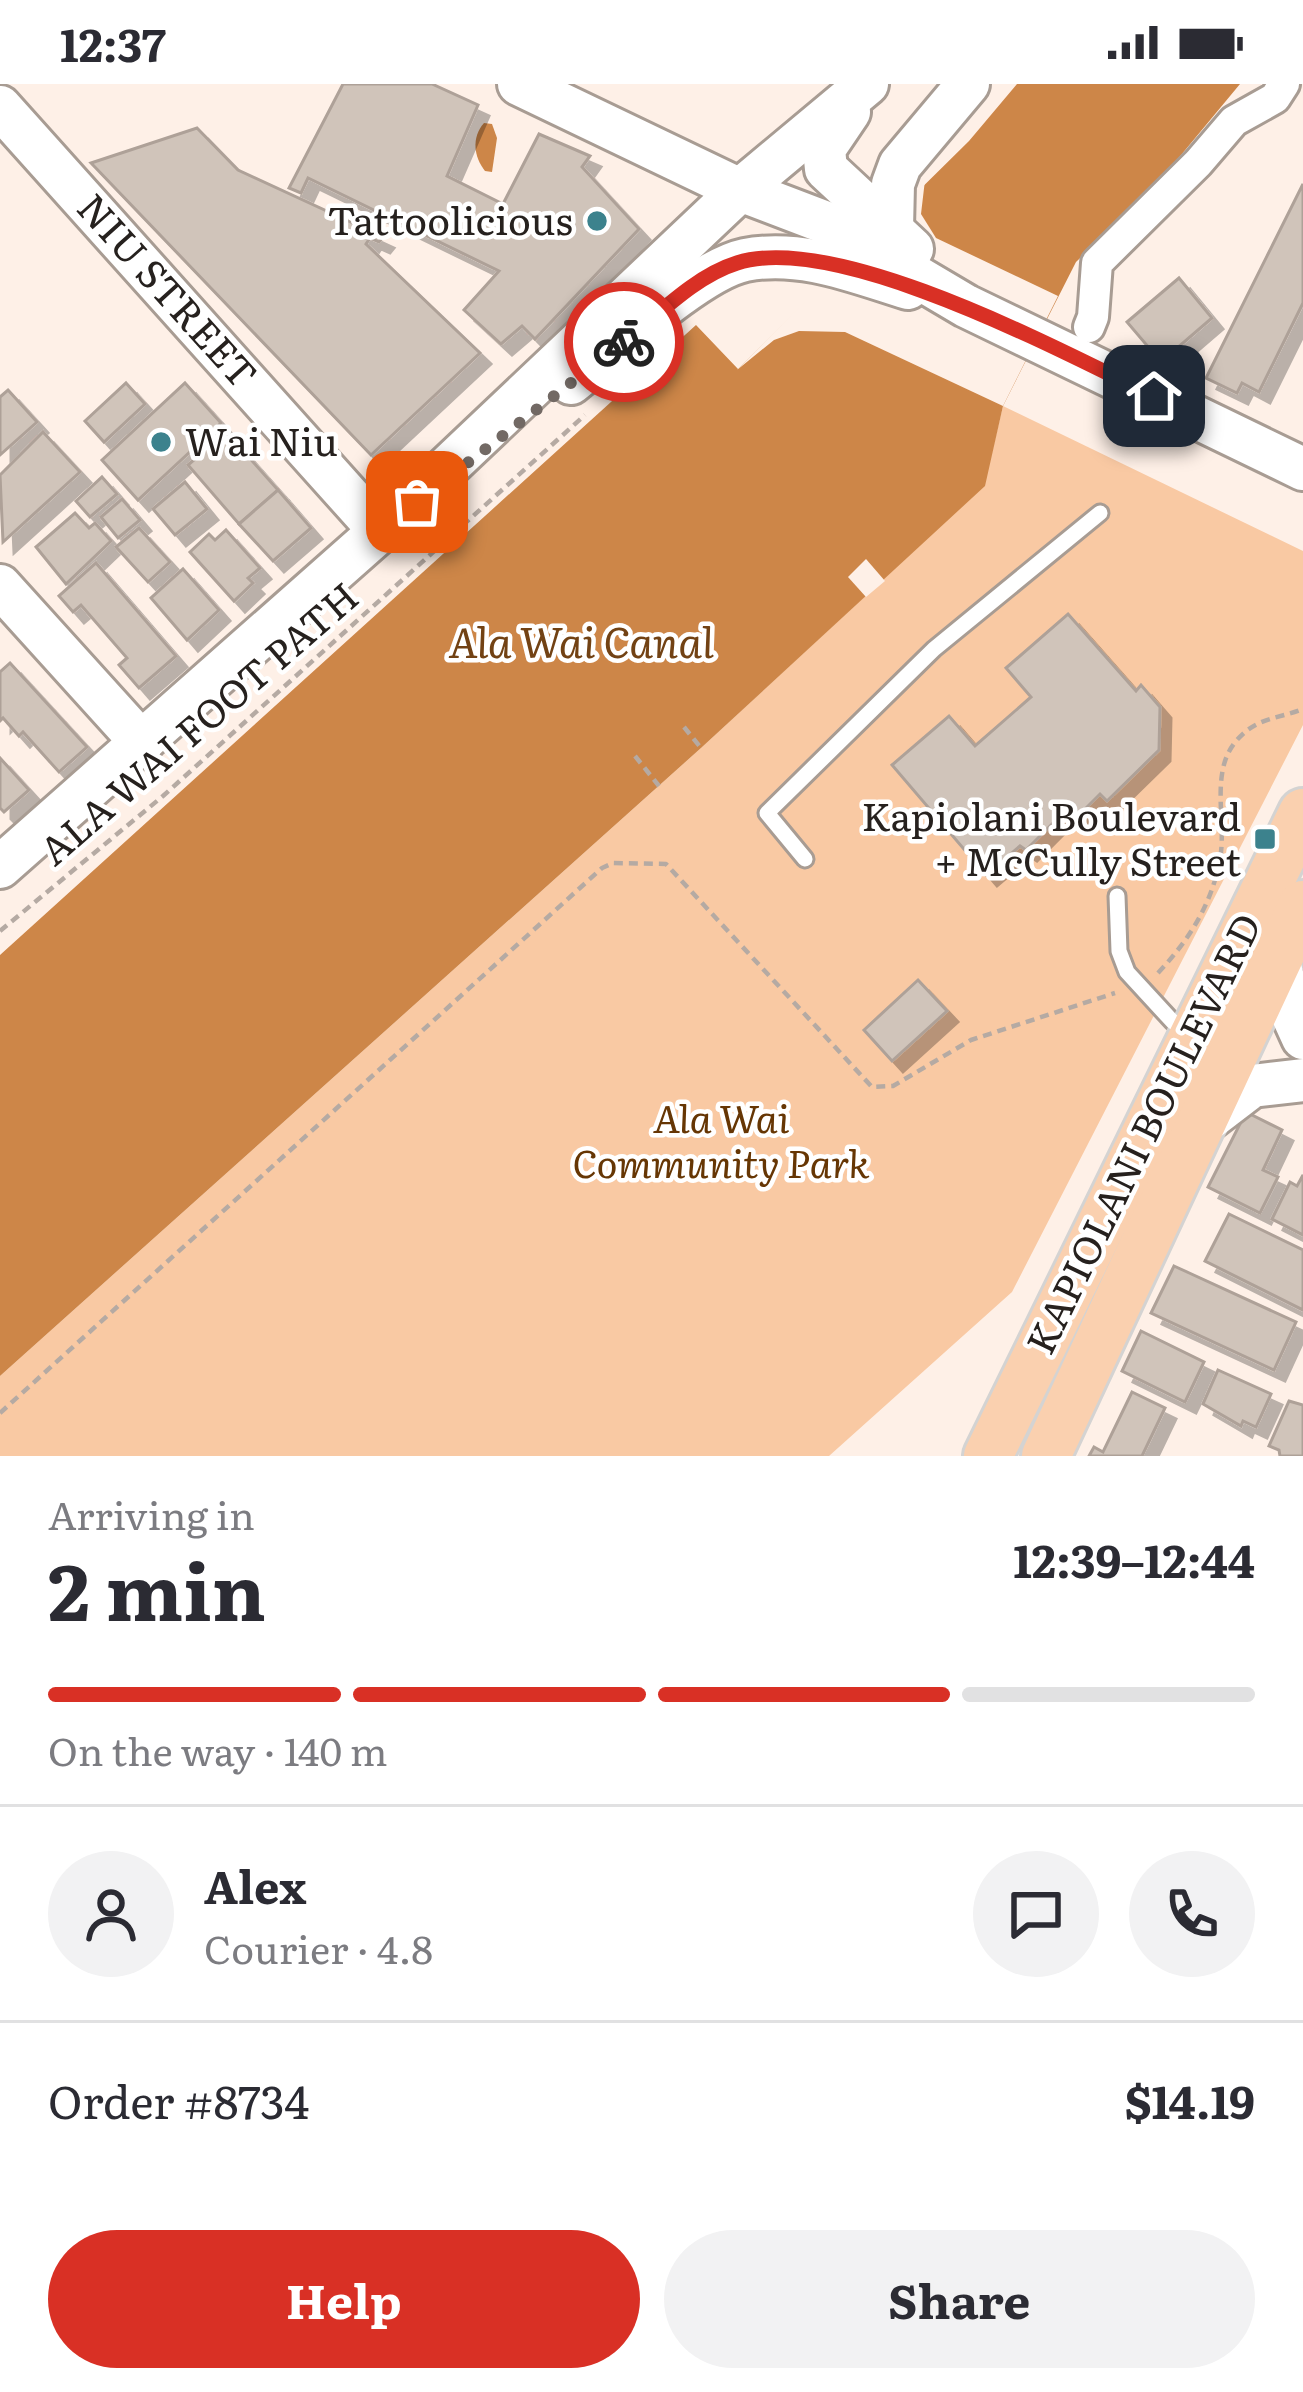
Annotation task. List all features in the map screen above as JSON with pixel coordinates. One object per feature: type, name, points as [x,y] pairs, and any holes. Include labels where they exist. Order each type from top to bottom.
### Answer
[{"type":"main road","points":[[519,84],[740,190],[824,222],[966,306]]},
{"type":"main road","points":[[0,867],[380,531],[740,190],[869,84]]},
{"type":"main road","points":[[869,84],[829,138],[823,160],[830,176],[885,213],[966,306]]},
{"type":"main road","points":[[885,213],[905,157],[968,84]]},
{"type":"main road","name":"NIU STREET","points":[[0,107],[380,531]]},
{"type":"main road","points":[[380,531],[701,283],[724,267],[759,258],[829,264],[1082,342],[1303,469]]},
{"type":"main road","points":[[0,586],[142,743]]},
{"type":"main road","name":"KAPIOLANI BOULEVARD","points":[[988,1456],[1303,813]]},
{"type":"main road","name":"KAPIOLANI BOULEVARD","points":[[1046,1456],[1303,905]]},
{"type":"main road","points":[[1279,959],[1303,1038]]},
{"type":"main road","points":[[1202,1125],[1252,1086],[1303,1080]]},
{"type":"street","points":[[1082,342],[1093,317],[1097,263],[1234,121],[1275,98],[1283,84]]},
{"type":"lane","points":[[805,859],[767,813],[934,650],[1100,513]]},
{"type":"lane","points":[[1117,896],[1119,951],[1127,972],[1173,1022],[1196,1028]]},
{"type":"path","name":"ALA WAI FOOT PATH","points":[[0,931],[163,796],[599,402]]},
{"type":"path","points":[[0,1414],[602,868],[613,863],[666,864],[872,1087],[892,1086],[971,1040],[1156,975],[1175,956],[1204,910],[1220,857],[1222,785],[1232,746],[1267,717],[1303,709]]},
{"type":"path","points":[[684,727],[701,748]]},
{"type":"path","points":[[635,756],[659,786]]},
{"type":"green space","name":"Ala Wai Community Park","points":[[1003,406],[1303,551],[1303,725],[1012,1292],[829,1456],[0,1456],[0,1376],[701,748],[984,486]]},
{"type":"water","name":"Ala Wai Canal","points":[[1017,84],[1240,84],[1157,184],[1076,262],[1003,406],[985,486],[701,748],[0,1376],[0,955],[696,325],[738,369],[969,141]]},
{"type":"water","points":[[484,123],[492,124],[497,138],[492,172],[485,171],[476,154],[477,135]]},
{"type":"pier","points":[[925,180],[921,214],[936,238],[1058,296],[1003,406],[845,332],[799,331],[774,340],[737,370]]},
{"type":"pier","points":[[866,559],[885,581],[866,597],[848,577]]},
{"type":"building","points":[[343,84],[432,84],[478,105],[447,176],[503,204],[539,134],[590,156],[582,167],[639,229],[535,339],[522,326],[501,344],[464,310],[499,271],[308,178],[301,193],[289,188]]},
{"type":"building","points":[[197,128],[238,170],[383,237],[379,242],[370,238],[366,244],[480,353],[371,455],[91,163]]},
{"type":"building","points":[[1303,184],[1303,303],[1259,392],[1242,383],[1237,393],[1206,378]]},
{"type":"building","points":[[1179,278],[1212,318],[1161,362],[1127,322]]},
{"type":"building","points":[[126,383],[145,404],[104,442],[85,421]]},
{"type":"building","name":"Wai Niu","points":[[185,383],[221,423],[138,500],[102,460]]},
{"type":"building","points":[[8,390],[37,422],[0,455],[0,397]]},
{"type":"building","points":[[222,427],[278,490],[239,524],[188,465],[202,453],[198,448]]},
{"type":"building","points":[[43,432],[80,472],[3,542],[0,475]]},
{"type":"building","points":[[102,477],[117,494],[90,517],[76,501]]},
{"type":"building","points":[[185,482],[207,509],[175,535],[153,509]]},
{"type":"building","points":[[278,490],[311,528],[273,561],[239,524]]},
{"type":"building","points":[[122,499],[140,520],[118,538],[101,517]]},
{"type":"building","points":[[75,513],[89,528],[95,523],[111,541],[66,584],[36,547]]},
{"type":"building","points":[[139,528],[170,562],[148,582],[116,547]]},
{"type":"building","points":[[226,530],[260,568],[248,578],[253,583],[234,601],[190,552],[209,534],[215,540]]},
{"type":"building","points":[[96,563],[176,656],[139,688],[119,665],[127,658],[81,605],[73,612],[59,596]]},
{"type":"building","points":[[183,569],[219,610],[187,640],[151,598]]},
{"type":"building","points":[[1068,614],[1136,691],[1141,685],[1160,707],[1159,750],[1107,801],[1100,794],[1073,821],[1064,812],[1026,850],[1020,846],[986,875],[892,765],[949,716],[975,746],[1031,697],[1006,668]]},
{"type":"building","points":[[10,663],[87,747],[59,772],[23,732],[19,736],[3,718],[0,721],[0,672]]},
{"type":"building","points":[[0,758],[29,790],[4,812],[0,808]]},
{"type":"building","points":[[918,980],[947,1011],[892,1061],[864,1030]]},
{"type":"building","points":[[1246,1112],[1282,1130],[1263,1170],[1278,1177],[1260,1213],[1208,1187]]},
{"type":"building","points":[[1303,1175],[1303,1235],[1272,1219],[1290,1182],[1297,1186]]},
{"type":"building","points":[[1229,1214],[1303,1250],[1303,1310],[1205,1261]]},
{"type":"building","points":[[1174,1266],[1296,1322],[1274,1370],[1151,1313]]},
{"type":"building","points":[[1141,1331],[1204,1362],[1185,1402],[1122,1371]]},
{"type":"building","points":[[1218,1370],[1271,1394],[1256,1427],[1243,1421],[1241,1426],[1203,1404]]},
{"type":"building","points":[[1132,1392],[1165,1408],[1142,1456],[1089,1456],[1094,1447],[1103,1452]]},
{"type":"building","points":[[1289,1401],[1303,1405],[1303,1456],[1280,1456],[1279,1450],[1269,1446]]},
{"type":"way so far","points":[[417,502],[624,342]]},
{"type":"place","name":"Tattoolicious","points":[[597,221]]},
{"type":"place","name":"Wai Niu","points":[[161,442]]},
{"type":"place","name":"Kapiolani Boulevard + McCully Street","points":[[1265,839]]},
{"type":"route","points":[[624,342],[724,267],[759,258],[794,258],[829,264],[966,306],[1154,396]]}]
